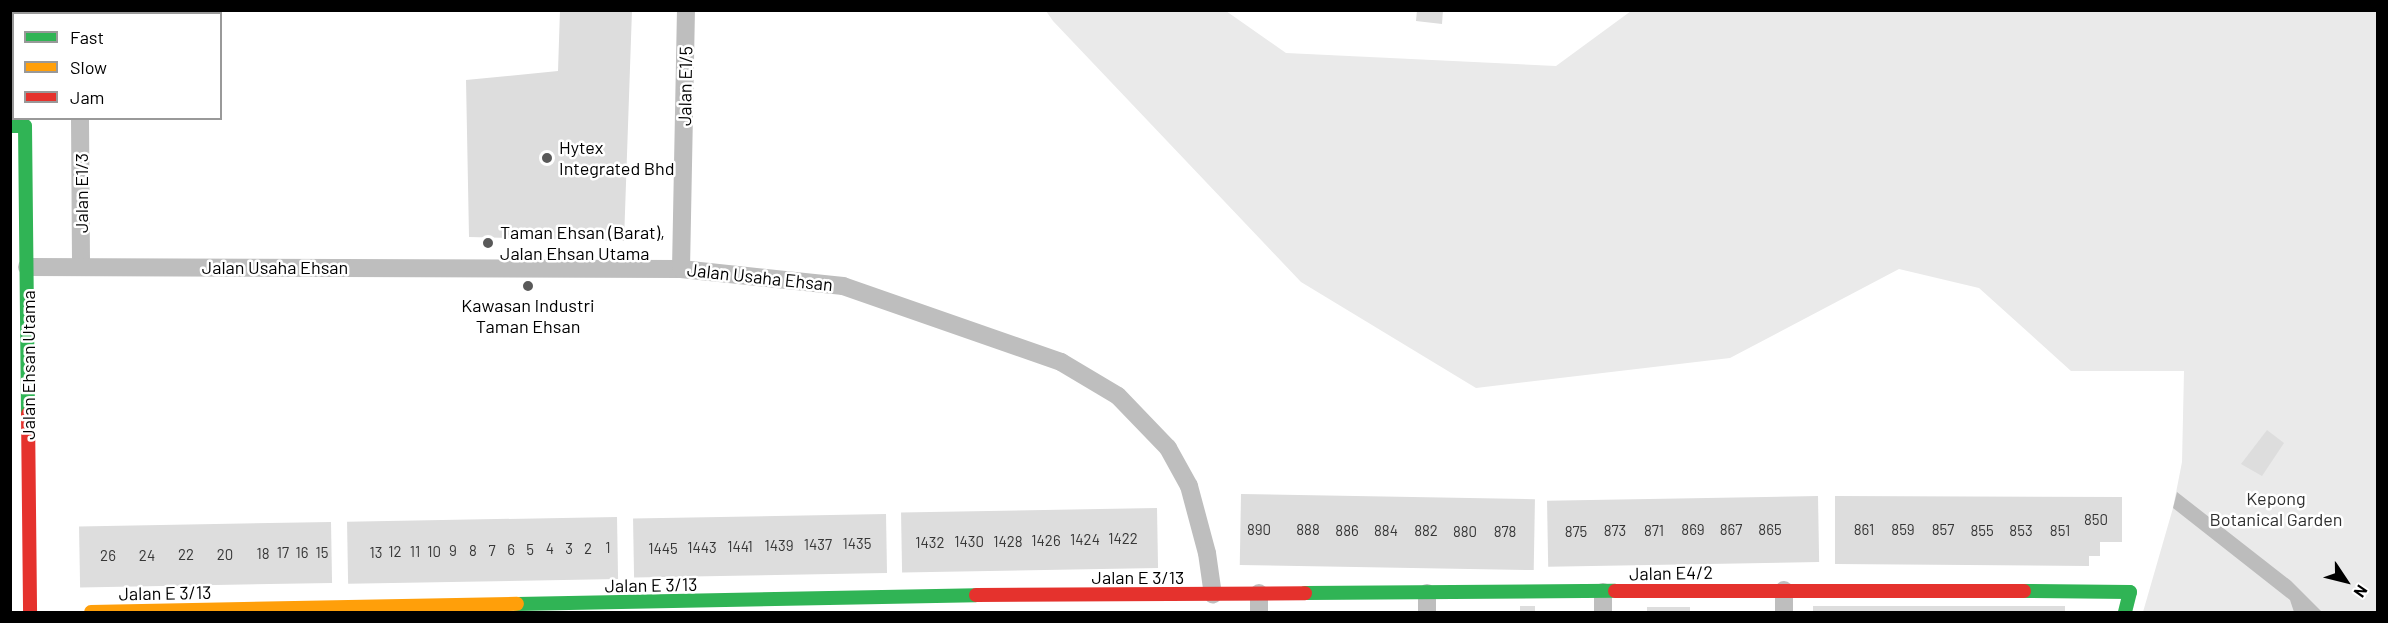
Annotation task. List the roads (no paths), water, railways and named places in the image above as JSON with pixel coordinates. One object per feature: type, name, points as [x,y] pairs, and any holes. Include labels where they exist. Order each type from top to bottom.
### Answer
[{"type":"street","name":"Jalan E1/5","points":[[681,269],[686,10]]},
{"type":"street","name":"Jalan E1/3","points":[[80,120],[81,267]]},
{"type":"street","name":"Jalan Ehsan Utama","points":[[20,123],[27,267],[30,612]]},
{"type":"street","name":"Jalan Usaha Ehsan","points":[[27,267],[681,269],[843,286],[1061,362],[1098,382],[1139,415],[1178,462],[1198,511],[1207,553],[1213,604]]},
{"type":"street","name":"Jalan E4/2","points":[[1213,604],[1259,593],[1784,590],[2130,592],[2125,612]]},
{"type":"street","points":[[1784,590],[1784,612]]},
{"type":"street","points":[[1603,592],[1603,612]]},
{"type":"street","points":[[1259,593],[1259,612]]},
{"type":"street","points":[[1427,593],[1427,612]]},
{"type":"street","name":"Jalan E 3/13","points":[[91,612],[810,605],[1213,604]]},
{"type":"place","name":"Hytex Integrated Bhd","points":[[547,158]]},
{"type":"place","name":"Taman Ehsan (Barat), Jalan Ehsan Utama","points":[[488,243]]},
{"type":"place","name":"Kawasan Industri Taman Ehsan","points":[[528,286]]},
{"type":"park label","name":"Kepong Botanical Garden","points":[[2276,509]]}]
